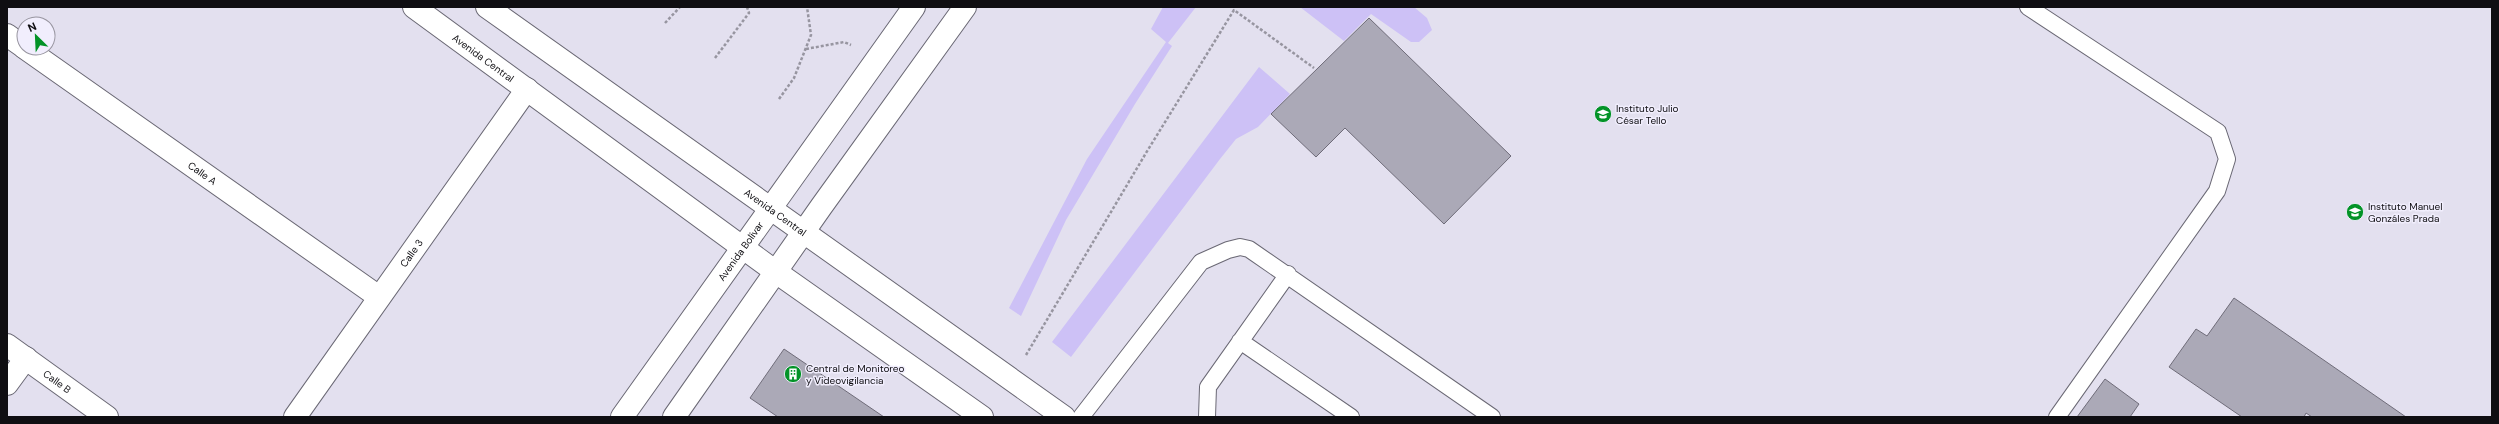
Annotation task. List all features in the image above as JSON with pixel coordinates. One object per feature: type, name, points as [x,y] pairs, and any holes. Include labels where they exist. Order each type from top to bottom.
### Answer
[{"type":"street","name":"Avenida Central","points":[[414,7],[776,272],[982,417]]},
{"type":"street","name":"Avenida Central","points":[[487,7],[1064,417]]},
{"type":"street","name":"Avenida Bolívar","points":[[622,417],[744,248],[770,208],[914,7]]},
{"type":"street","points":[[674,417],[804,231],[965,7]]},
{"type":"street","name":"Calle A","points":[[7,35],[16,42]]},
{"type":"street","name":"Calle A","points":[[36,56],[379,297]]},
{"type":"street","name":"Calle 3","points":[[295,417],[527,89]]},
{"type":"street","name":"Calle B","points":[[7,345],[107,417]]},
{"type":"street","points":[[7,384],[26,358]]},
{"type":"lane","points":[[2028,7],[2218,132],[2227,159],[2217,191],[2057,417]]},
{"type":"lane","points":[[1081,417],[1201,262],[1228,250],[1240,248],[1249,249],[1288,274],[1492,417]]},
{"type":"lane","points":[[1207,417],[1208,387],[1288,274]]},
{"type":"lane","points":[[1240,341],[1351,417]]},
{"type":"path","points":[[665,23],[680,7]]},
{"type":"path","points":[[715,58],[749,13],[747,7]]},
{"type":"path","points":[[779,99],[794,78],[811,35],[807,7]]},
{"type":"path","points":[[1011,379],[1038,338],[1146,153],[1234,10],[1314,68]]},
{"type":"path","points":[[805,49],[844,42]]},
{"type":"shaded area","points":[[1163,7],[1196,7],[1168,43],[1172,46],[1135,104],[1066,220],[1021,316],[1009,308],[1087,159],[1166,42],[1151,29]]},
{"type":"shaded area","points":[[1300,7],[1414,7],[1427,18],[1432,30],[1419,42],[1411,42],[1371,14],[1344,41]]},
{"type":"shaded area","points":[[1259,67],[1290,94],[1258,127],[1236,139],[1071,357],[1052,342]]},
{"type":"building","points":[[1369,18],[1511,156],[1444,224],[1345,128],[1316,157],[1271,114]]},
{"type":"building","points":[[2234,298],[2406,417],[2312,417],[2306,413],[2304,417],[2242,417],[2169,367],[2196,329],[2207,336]]},
{"type":"building","name":"Central de Monitoreo y Videovigilancia","points":[[784,349],[884,417],[778,417],[750,398]]},
{"type":"building","points":[[2105,379],[2139,404],[2130,417],[2077,417]]},
{"type":"place","name":"Instituto Julio César Tello","points":[[1603,114]]},
{"type":"place","name":"Instituto Manuel Gonzáles Prada","points":[[2355,212]]},
{"type":"place","name":"Central de Monitoreo y Videovigilancia","points":[[793,374]]}]
